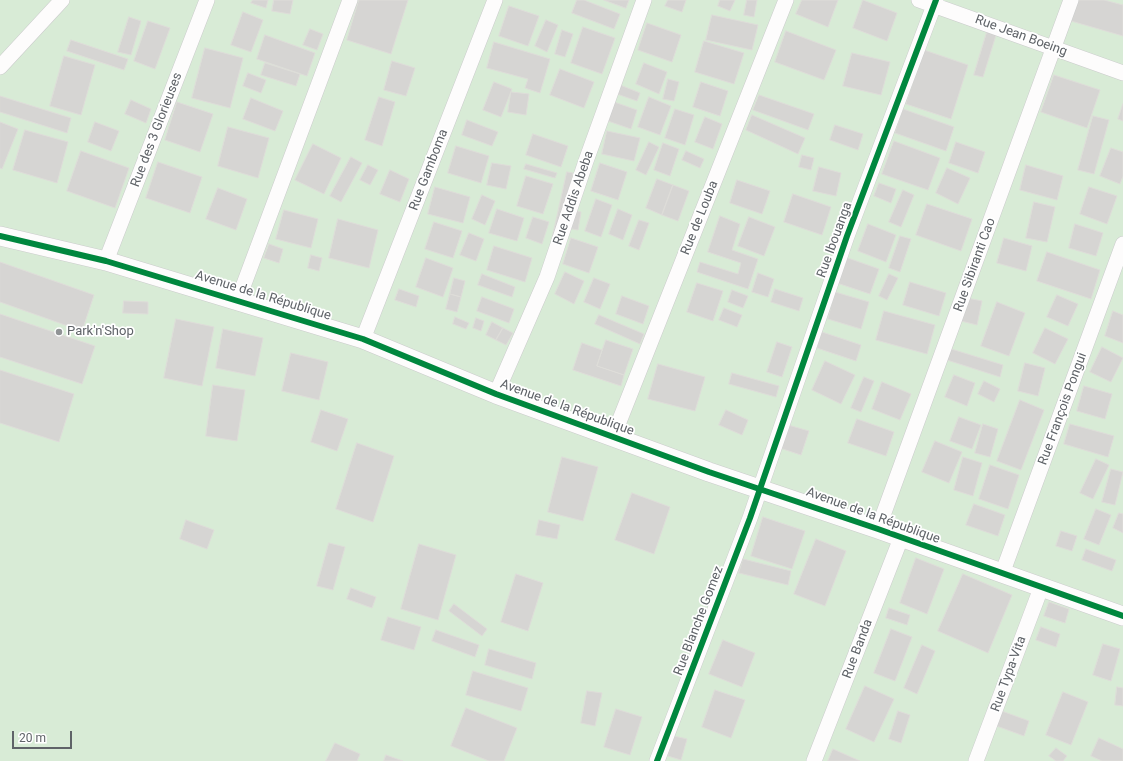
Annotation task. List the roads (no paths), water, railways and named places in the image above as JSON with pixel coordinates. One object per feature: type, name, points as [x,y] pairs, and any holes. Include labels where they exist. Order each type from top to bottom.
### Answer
[{"type":"street","points":[[0,67],[62,0]]},
{"type":"street","name":"Rue des 3 Glorieuses","points":[[106,261],[207,0]]},
{"type":"street","points":[[238,300],[350,0]]},
{"type":"street","name":"Rue Gamboma","points":[[363,339],[495,0]]},
{"type":"street","name":"Rue Addis Abeba","points":[[496,394],[547,277],[586,161],[644,0]]},
{"type":"street","name":"Rue de Louba","points":[[613,436],[786,0]]},
{"type":"street","name":"Rue Jean Boeing","points":[[919,0],[935,2],[1123,73]]},
{"type":"street","name":"Rue Sibiranti Cao","points":[[878,529],[1071,0]]},
{"type":"street","name":"Rue Ibouanga","points":[[760,489],[847,236],[935,2]]},
{"type":"street","name":"Avenue de la République","points":[[0,236],[106,261],[363,339],[496,394],[760,489],[878,529],[1123,616]]},
{"type":"street","name":"Rue François Pongui","points":[[1002,574],[1123,244]]},
{"type":"street","name":"Rue Blanche Gomez","points":[[657,761],[760,489]]},
{"type":"street","name":"Rue Banda","points":[[814,761],[901,538]]},
{"type":"street","name":"Rue Typa-Vita","points":[[976,761],[1041,588]]},
{"type":"place","name":"Park'n'Shop","points":[[59,332]]}]
